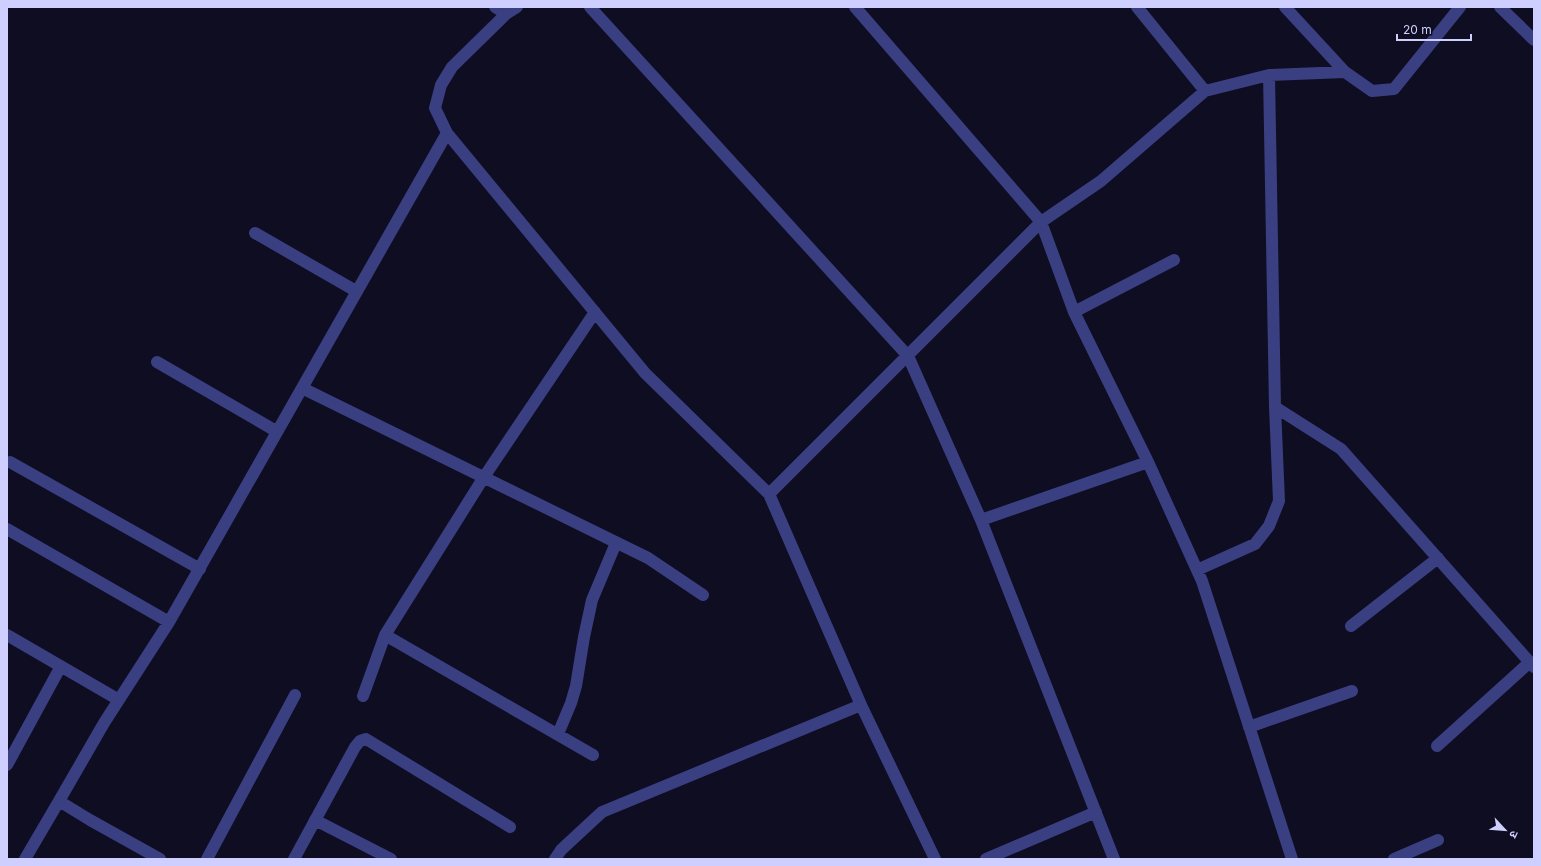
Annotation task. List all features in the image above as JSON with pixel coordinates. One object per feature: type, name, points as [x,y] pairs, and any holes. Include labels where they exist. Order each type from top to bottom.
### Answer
[{"type":"street","points":[[495,7],[506,14]]},
{"type":"street","points":[[517,7],[506,14],[452,67],[442,85],[435,108],[447,133],[645,373],[770,494],[861,705],[935,859]]},
{"type":"street","points":[[590,7],[908,356],[981,520],[1114,859]]},
{"type":"street","points":[[855,7],[1041,222],[1074,312],[1148,462],[1202,582],[1292,859]]},
{"type":"street","points":[[1137,7],[1205,91]]},
{"type":"street","points":[[1285,7],[1345,72],[1372,91],[1394,89],[1460,7]]},
{"type":"street","points":[[1500,7],[1534,40]]},
{"type":"street","points":[[770,494],[1041,222],[1101,181],[1205,91],[1270,76],[1345,72]]},
{"type":"street","points":[[1197,570],[1255,544],[1269,526],[1279,501],[1275,406],[1270,76]]},
{"type":"street","points":[[25,859],[104,723],[169,622],[200,569],[276,432],[447,133]]},
{"type":"street","points":[[255,233],[356,291]]},
{"type":"street","points":[[1074,312],[1174,260]]},
{"type":"street","points":[[363,696],[385,635],[484,477],[595,312]]},
{"type":"street","points":[[156,362],[276,432]]},
{"type":"street","points":[[302,388],[648,558],[703,595]]},
{"type":"street","points":[[1275,406],[1341,449],[1532,664],[1437,746]]},
{"type":"street","points":[[10,462],[200,569]]},
{"type":"street","points":[[981,520],[1148,462]]},
{"type":"street","points":[[7,530],[169,622]]},
{"type":"street","points":[[558,734],[571,703],[576,686],[592,600],[616,543]]},
{"type":"street","points":[[1351,626],[1438,558]]},
{"type":"street","points":[[7,635],[119,700]]},
{"type":"street","points":[[385,635],[593,755]]},
{"type":"street","points":[[7,765],[61,666]]},
{"type":"street","points":[[1249,727],[1352,692]]},
{"type":"street","points":[[208,859],[295,695]]},
{"type":"street","points":[[555,859],[561,850],[602,812],[861,705]]},
{"type":"street","points":[[294,859],[355,747],[360,741],[366,739],[510,827]]},
{"type":"street","points":[[59,801],[160,859]]},
{"type":"street","points":[[986,859],[1096,812]]},
{"type":"street","points":[[315,820],[391,859]]},
{"type":"street","points":[[1394,859],[1438,840]]}]
